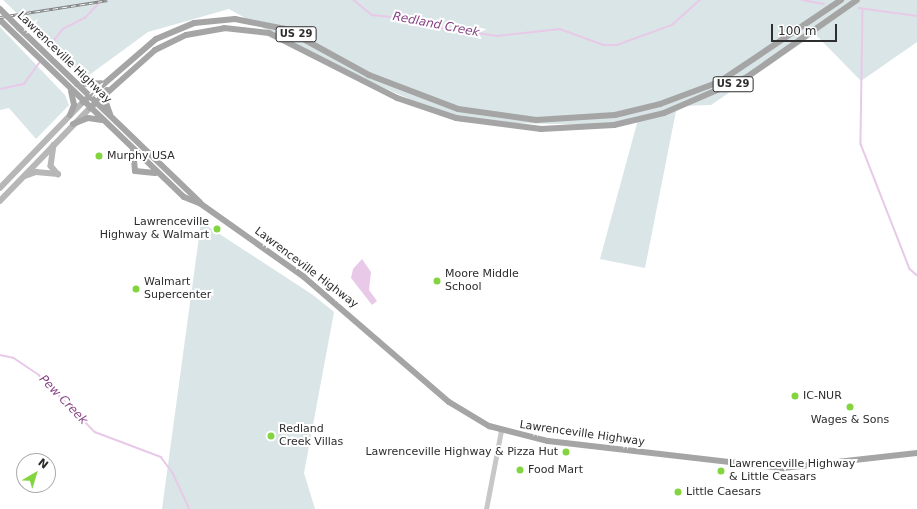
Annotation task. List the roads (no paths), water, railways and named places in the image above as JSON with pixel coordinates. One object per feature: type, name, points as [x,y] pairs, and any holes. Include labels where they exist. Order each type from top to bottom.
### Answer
[{"type":"main road","name":"US 29","points":[[104,81],[147,44],[202,21],[235,19],[268,24],[304,38],[336,57],[411,94],[458,109],[506,118],[564,120],[615,115],[660,104],[742,69],[841,0]]},
{"type":"main road","name":"US 29","points":[[90,108],[107,90],[155,50],[186,35],[204,30],[224,28],[269,33],[397,98],[456,118],[545,129],[614,125],[664,113],[747,77],[857,0]]},
{"type":"main road","name":"Lawrenceville Highway","points":[[0,9],[201,204],[335,301],[449,402],[501,430],[548,441],[783,468],[917,453]]},
{"type":"main road","name":"Lawrenceville Highway","points":[[0,20],[160,176],[184,196],[201,204]]},
{"type":"main road","points":[[202,21],[204,30]]},
{"type":"main road","points":[[332,64],[336,57]]},
{"type":"main road","points":[[77,84],[92,85],[104,81]]},
{"type":"main road","points":[[0,188],[104,81]]},
{"type":"main road","points":[[70,115],[74,105],[71,90]]},
{"type":"main road","points":[[107,90],[106,103],[113,119]]},
{"type":"main road","points":[[0,201],[90,108]]},
{"type":"main road","points":[[456,118],[458,109]]},
{"type":"main road","points":[[73,124],[88,118],[102,120]]},
{"type":"main road","points":[[22,177],[36,172],[58,174],[50,158],[55,143]]},
{"type":"main road","points":[[132,149],[135,172],[152,171],[160,176]]},
{"type":"street","points":[[486,509],[501,430]]},
{"type":"waterway","name":"Redland Creek","points":[[354,0],[372,15],[411,19],[433,27],[497,36],[560,29],[604,45],[617,45],[672,25],[700,0]]},
{"type":"waterway","name":"Redland Creek","points":[[802,0],[824,4]]},
{"type":"waterway","name":"Redland Creek","points":[[48,48],[63,29],[85,18],[99,3]]},
{"type":"waterway","name":"Redland Creek","points":[[859,8],[917,16]]},
{"type":"waterway","points":[[863,10],[861,144],[910,269],[917,275]]},
{"type":"waterway","name":"Redland Creek","points":[[0,89],[24,84],[39,63]]},
{"type":"waterway","name":"Pew Creek","points":[[0,355],[14,358],[39,375],[95,432],[161,457],[173,473],[190,509]]},
{"type":"railway","points":[[0,17],[108,0]]},
{"type":"place","name":"Murphy USA","points":[[99,156]]},
{"type":"place","name":"Lawrenceville Highway & Walmart","points":[[217,229]]},
{"type":"place","name":"Moore Middle School","points":[[437,281]]},
{"type":"place","name":"Walmart Supercenter","points":[[136,289]]},
{"type":"place","name":"IC-NUR","points":[[795,396]]},
{"type":"place","name":"Wages & Sons","points":[[850,407]]},
{"type":"place","name":"Redland Creek Villas","points":[[271,436]]},
{"type":"place","name":"Lawrenceville Highway & Pizza Hut","points":[[566,452]]},
{"type":"place","name":"Food Mart","points":[[520,470]]},
{"type":"place","name":"Lawrenceville Highway & Little Ceasars","points":[[721,471]]},
{"type":"place","name":"Little Caesars","points":[[678,492]]}]
